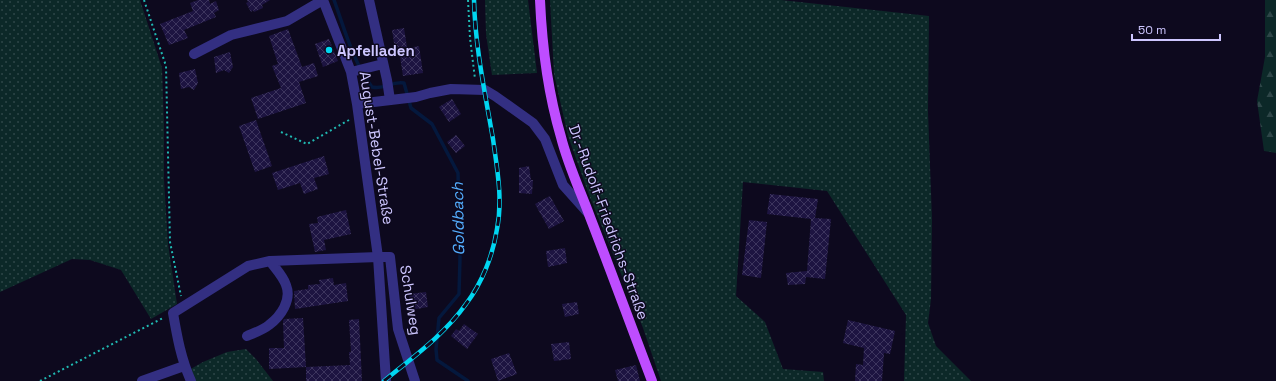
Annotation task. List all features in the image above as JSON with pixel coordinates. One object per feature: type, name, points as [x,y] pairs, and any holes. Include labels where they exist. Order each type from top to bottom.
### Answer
[{"type":"main road","name":"Dr.-Rudolf-Friedrichs-Straße","points":[[540,0],[541,26],[547,71],[561,138],[575,180],[652,381]]},
{"type":"street","name":"August-Bebel-Straße","points":[[194,54],[230,35],[288,21],[323,0],[351,72],[359,114],[378,257],[386,381]]},
{"type":"street","points":[[369,0],[387,80],[389,96]]},
{"type":"street","points":[[351,72],[383,64]]},
{"type":"street","points":[[357,104],[389,96],[416,97],[451,89],[485,90],[533,123],[544,140],[563,184],[590,216]]},
{"type":"street","points":[[191,381],[184,366],[178,344],[173,313],[183,306],[248,266],[270,261],[378,257]]},
{"type":"street","name":"Schulweg","points":[[378,257],[390,257],[398,329],[415,381]]},
{"type":"street","points":[[247,336],[269,326],[285,307],[288,294],[286,284],[270,261]]},
{"type":"street","points":[[142,381],[184,366]]},
{"type":"path","points":[[144,0],[166,66],[170,242],[183,306]]},
{"type":"path","points":[[468,0],[470,38],[476,90]]},
{"type":"path","points":[[281,132],[307,144],[359,114]]},
{"type":"path","points":[[40,381],[173,313]]},
{"type":"green space","points":[[0,0],[140,0],[162,68],[164,180],[168,244],[177,304],[151,319],[121,270],[90,260],[72,259],[0,292]]},
{"type":"green space","points":[[485,0],[528,0],[537,73],[492,75],[486,34]]},
{"type":"green space","points":[[550,0],[781,0],[929,16],[928,112],[932,219],[931,299],[928,323],[936,346],[971,381],[904,381],[906,315],[827,191],[743,182],[736,296],[765,322],[783,369],[823,372],[824,381],[661,381],[643,328],[589,195],[568,136],[554,74]]},
{"type":"green space","points":[[1265,0],[1276,0],[1276,153],[1264,151],[1257,101],[1265,57]]},
{"type":"green space","points":[[246,349],[273,381],[195,381],[189,370],[203,362],[227,352]]},
{"type":"building","points":[[198,0],[209,0],[210,4],[216,1],[219,10],[214,13],[216,17],[184,30],[188,38],[169,45],[160,24],[193,11],[190,3]]},
{"type":"building","points":[[247,0],[270,0],[262,5],[263,8],[254,12],[253,10],[251,12],[246,3],[248,2]]},
{"type":"building","points":[[404,28],[407,47],[395,49],[392,30]]},
{"type":"building","points":[[288,29],[302,67],[314,63],[318,76],[299,82],[306,103],[258,119],[251,98],[281,88],[272,66],[278,64],[269,36]]},
{"type":"building","points":[[329,39],[338,61],[323,67],[315,44]]},
{"type":"building","points":[[419,46],[423,73],[403,76],[399,50]]},
{"type":"building","points":[[230,52],[233,67],[229,73],[224,70],[216,73],[214,57]]},
{"type":"building","points":[[195,69],[198,83],[194,90],[189,87],[181,89],[179,73]]},
{"type":"building","points":[[452,99],[461,114],[449,122],[439,107]]},
{"type":"building","points":[[256,120],[272,166],[255,172],[239,126]]},
{"type":"building","points":[[456,135],[465,146],[456,153],[447,142]]},
{"type":"building","points":[[324,156],[329,174],[314,178],[318,189],[304,194],[300,183],[278,190],[272,173]]},
{"type":"building","points":[[529,166],[531,180],[533,180],[532,194],[519,193],[519,168]]},
{"type":"building","points":[[770,194],[818,199],[815,218],[831,219],[825,279],[806,277],[805,284],[788,285],[786,273],[807,271],[811,219],[767,214]]},
{"type":"building","points":[[550,196],[564,221],[549,229],[535,204]]},
{"type":"building","points":[[346,210],[351,234],[324,240],[326,250],[315,252],[309,224],[318,223],[317,217]]},
{"type":"building","points":[[749,220],[767,222],[761,278],[742,275]]},
{"type":"building","points":[[565,248],[567,263],[548,267],[546,251]]},
{"type":"building","points":[[333,278],[334,285],[346,283],[348,301],[295,309],[294,291],[308,289],[308,285],[320,284],[319,280]]},
{"type":"building","points":[[426,292],[428,307],[411,310],[409,294]]},
{"type":"building","points":[[577,302],[579,314],[565,317],[562,304]]},
{"type":"building","points":[[303,318],[306,367],[269,369],[269,348],[284,348],[284,319]]},
{"type":"building","points":[[359,319],[362,381],[306,381],[306,367],[350,365],[349,352],[351,352],[349,320]]},
{"type":"building","points":[[848,320],[895,331],[890,354],[884,353],[882,381],[855,381],[856,364],[863,365],[864,348],[843,343]]},
{"type":"building","points":[[464,324],[478,334],[467,349],[451,336],[456,329],[459,331]]},
{"type":"building","points":[[569,342],[571,359],[554,361],[551,344]]},
{"type":"building","points":[[509,353],[517,374],[498,381],[491,359]]},
{"type":"building","points":[[636,365],[640,381],[618,381],[615,370]]},
{"type":"waterway","name":"Goldbach","points":[[334,0],[355,56],[365,77],[372,87],[377,88],[395,83],[404,83],[411,108],[432,124],[458,173],[460,258],[459,294],[439,318],[436,349],[437,360],[468,381]]},
{"type":"railway","points":[[384,381],[438,336],[472,296],[490,259],[495,239],[499,218],[498,172],[478,52],[474,0]]},
{"type":"place","name":"Apfelladen","points":[[329,50]]}]
